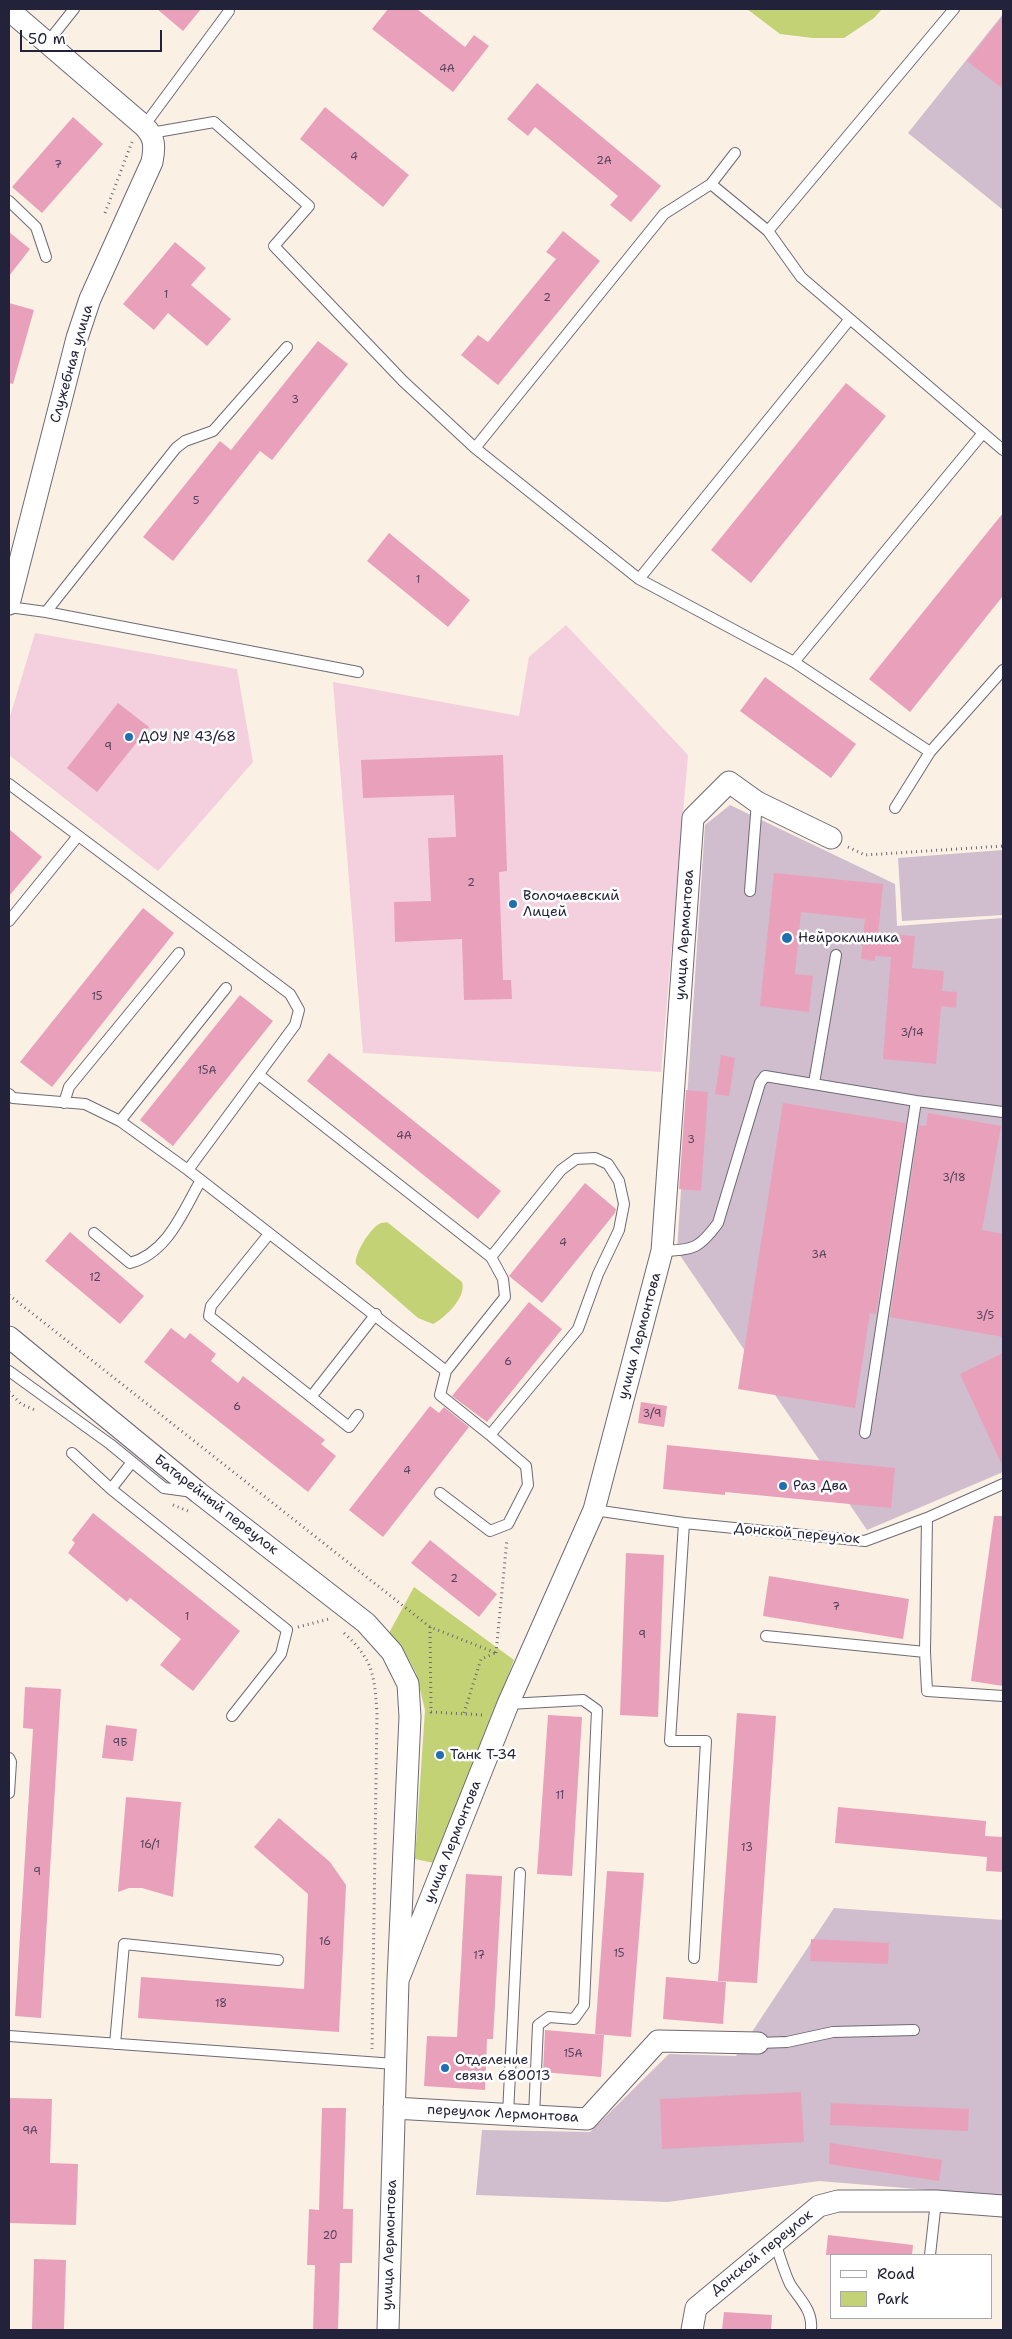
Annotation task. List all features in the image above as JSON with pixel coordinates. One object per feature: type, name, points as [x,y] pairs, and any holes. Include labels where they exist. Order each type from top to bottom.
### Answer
[{"type":"street","points":[[9,10],[148,129]]},
{"type":"street","name":"Служебная улица","points":[[9,606],[77,338],[90,299],[152,162],[155,146],[148,129]]},
{"type":"street","name":"улица Лермонтова","points":[[398,1980],[505,1712],[594,1510],[662,1251],[694,818],[728,782],[756,802],[831,838]]},
{"type":"street","name":"Батарейный переулок","points":[[9,1337],[199,1493],[366,1623],[392,1652],[408,1684]]},
{"type":"street","name":"улица Лермонтова","points":[[388,2330],[398,1980],[410,1717],[408,1684]]},
{"type":"street","name":"переулок Лермонтова","points":[[394,2108],[586,2119],[658,2041],[758,2043]]},
{"type":"street","name":"Донской переулок","points":[[692,2330],[696,2308],[819,2206],[838,2201],[936,2201],[1003,2206]]},
{"type":"lane","points":[[47,43],[74,9]]},
{"type":"lane","points":[[768,231],[954,9]]},
{"type":"lane","points":[[148,129],[229,10]]},
{"type":"lane","points":[[148,129],[214,122],[309,206],[274,246],[403,381],[475,448],[639,579],[794,662],[930,752]]},
{"type":"lane","points":[[475,448],[664,214],[711,184],[735,153]]},
{"type":"lane","points":[[711,184],[768,231],[802,277],[1003,450]]},
{"type":"lane","points":[[9,201],[36,227],[46,258]]},
{"type":"lane","points":[[639,579],[850,320]]},
{"type":"lane","points":[[46,612],[176,448],[185,441],[213,431],[286,348]]},
{"type":"lane","points":[[794,662],[983,433]]},
{"type":"lane","points":[[9,606],[358,672]]},
{"type":"lane","points":[[896,808],[930,752],[1003,670]]},
{"type":"lane","points":[[9,784],[290,994],[299,1010],[295,1025],[188,1170]]},
{"type":"lane","points":[[750,891],[756,802]]},
{"type":"lane","points":[[9,921],[78,836]]},
{"type":"lane","points":[[64,1103],[69,1087],[179,953]]},
{"type":"lane","points":[[814,1083],[836,955]]},
{"type":"lane","points":[[120,1120],[226,988]]},
{"type":"lane","points":[[259,1075],[491,1257],[503,1279],[505,1297],[446,1370],[440,1395],[526,1466],[528,1485],[508,1524],[490,1531],[440,1493]]},
{"type":"lane","points":[[662,1251],[697,1247],[706,1240],[718,1223],[762,1079],[769,1076],[916,1101],[1002,1108]]},
{"type":"lane","points":[[9,1094],[13,1098],[85,1104],[120,1120],[376,1314],[446,1370]]},
{"type":"lane","points":[[865,1433],[916,1101]]},
{"type":"lane","points":[[490,1435],[578,1328],[598,1274],[619,1230],[624,1204],[619,1181],[608,1164],[595,1158],[576,1159],[561,1170],[491,1257]]},
{"type":"lane","points":[[94,1233],[130,1263],[143,1260],[166,1240],[201,1180]]},
{"type":"lane","points":[[269,1234],[211,1306],[209,1316],[348,1427],[358,1415]]},
{"type":"lane","points":[[311,1397],[376,1314]]},
{"type":"lane","points":[[10,1374],[132,1462],[164,1488],[199,1493]]},
{"type":"lane","points":[[72,1453],[110,1489],[287,1630],[281,1654],[232,1716]]},
{"type":"lane","points":[[110,1489],[132,1462]]},
{"type":"lane","points":[[1003,1484],[927,1518],[925,1652],[927,1691],[1003,1696]]},
{"type":"lane","name":"Донской переулок","points":[[594,1510],[684,1523],[865,1540],[927,1518]]},
{"type":"lane","points":[[684,1523],[670,1741],[706,1741],[694,1958]]},
{"type":"lane","points":[[766,1636],[925,1652]]},
{"type":"lane","points":[[505,1712],[584,1700],[597,1710],[584,2005],[574,2019],[549,2017],[538,2025],[534,2116]]},
{"type":"lane","points":[[9,1758],[11,1762],[9,1793]]},
{"type":"lane","points":[[508,2114],[520,1873]]},
{"type":"lane","points":[[115,2044],[124,1944],[278,1960]]},
{"type":"lane","points":[[758,2043],[787,2042],[833,2032],[914,2030]]},
{"type":"lane","points":[[9,2036],[395,2064]]},
{"type":"lane","points":[[930,2254],[936,2201]]},
{"type":"lane","points":[[775,2243],[790,2283],[809,2311],[812,2321],[811,2330]]},
{"type":"path","points":[[831,838],[865,854],[1003,846]]},
{"type":"path","points":[[9,1295],[430,1628],[496,1653]]},
{"type":"path","points":[[496,1653],[508,1524]]},
{"type":"path","points":[[324,1614],[335,1625]]},
{"type":"path","points":[[287,1630],[329,1619]]},
{"type":"path","points":[[430,1628],[432,1712],[481,1714],[505,1712]]},
{"type":"path","points":[[342,1631],[360,1648],[374,1676],[377,1712],[372,2062]]},
{"type":"path","points":[[464,1713],[481,1659],[496,1653]]},
{"type":"shaded area","points":[[1003,14],[1003,210],[908,133]]},
{"type":"shaded area","name":"Волочаевский Лицей","points":[[566,625],[688,755],[661,1072],[363,1053],[333,682],[519,716],[529,657]]},
{"type":"shaded area","name":"ДОУ № 43/68","points":[[35,633],[237,669],[253,762],[158,871],[9,755],[9,720]]},
{"type":"shaded area","points":[[730,805],[895,884],[897,926],[1003,918],[1003,1472],[867,1530],[677,1251],[705,825]]},
{"type":"shaded area","points":[[1003,850],[1003,915],[902,921],[898,858]]},
{"type":"shaded area","points":[[834,1908],[1003,1920],[1003,2196],[819,2181],[668,2202],[476,2195],[482,2130],[590,2132],[669,2054],[736,2056]]},
{"type":"green space","points":[[747,9],[882,9],[874,18],[844,38],[813,38],[780,34]]},
{"type":"green space","points":[[387,1222],[462,1282],[461,1294],[454,1306],[433,1324],[418,1318],[356,1264],[357,1254],[367,1236],[379,1224]]},
{"type":"green space","points":[[414,1587],[514,1660],[434,1863],[415,1859],[425,1710],[416,1673],[403,1649],[389,1633]]},
{"type":"building","points":[[157,9],[201,9],[183,31]]},
{"type":"building","points":[[388,9],[417,9],[465,47],[474,35],[489,46],[453,92],[372,29]]},
{"type":"building","points":[[1003,16],[1003,89],[967,61]]},
{"type":"building","points":[[537,83],[661,186],[631,222],[610,205],[618,196],[535,127],[528,136],[507,119]]},
{"type":"building","points":[[325,107],[409,175],[383,207],[300,139]]},
{"type":"building","points":[[73,117],[103,144],[42,213],[12,187]]},
{"type":"building","points":[[563,231],[600,261],[498,385],[461,355],[478,335],[488,342],[556,259],[546,252]]},
{"type":"building","points":[[9,232],[30,249],[9,276]]},
{"type":"building","points":[[175,242],[206,268],[191,285],[231,319],[207,346],[168,313],[154,330],[123,304]]},
{"type":"building","points":[[9,303],[34,310],[13,384],[9,383]]},
{"type":"building","points":[[318,341],[348,364],[272,460],[260,451],[173,561],[143,537],[220,441],[231,450]]},
{"type":"building","points":[[846,383],[886,416],[751,583],[711,550]]},
{"type":"building","points":[[1003,513],[1003,596],[910,712],[869,679]]},
{"type":"building","points":[[389,533],[470,600],[448,627],[367,561]]},
{"type":"building","points":[[765,677],[856,744],[831,778],[740,711]]},
{"type":"building","points":[[118,703],[149,727],[97,792],[67,768]]},
{"type":"building","points":[[503,755],[507,871],[499,872],[503,980],[511,980],[512,999],[464,1000],[462,939],[395,942],[394,902],[431,901],[428,838],[456,837],[454,795],[363,798],[361,760]]},
{"type":"building","points":[[9,829],[42,857],[9,896]]},
{"type":"building","points":[[774,873],[883,884],[878,933],[915,936],[912,968],[944,971],[942,991],[957,992],[956,1008],[941,1006],[936,1064],[883,1059],[891,957],[875,956],[875,961],[861,959],[865,919],[801,912],[795,974],[813,976],[809,1012],[760,1006]]},
{"type":"building","points":[[143,908],[174,933],[52,1087],[20,1062]]},
{"type":"building","points":[[240,995],[273,1021],[173,1146],[140,1120]]},
{"type":"building","points":[[329,1053],[501,1191],[478,1219],[307,1081]]},
{"type":"building","points":[[721,1055],[735,1058],[729,1096],[715,1094]]},
{"type":"building","points":[[686,1090],[708,1092],[701,1191],[679,1189]]},
{"type":"building","points":[[783,1103],[906,1123],[876,1314],[870,1313],[855,1408],[738,1389]]},
{"type":"building","points":[[928,1113],[1001,1126],[982,1230],[1003,1234],[1003,1337],[890,1317],[919,1125],[926,1126]]},
{"type":"building","points":[[585,1183],[616,1209],[615,1213],[542,1303],[509,1276]]},
{"type":"building","points":[[70,1232],[144,1296],[120,1324],[45,1261]]},
{"type":"building","points":[[529,1302],[562,1329],[487,1422],[452,1396]]},
{"type":"building","points":[[171,1328],[185,1339],[190,1333],[216,1354],[211,1361],[238,1383],[243,1376],[325,1440],[321,1444],[336,1456],[308,1492],[144,1362]]},
{"type":"building","points":[[1003,1353],[1003,1467],[960,1374]]},
{"type":"building","points":[[641,1402],[667,1406],[664,1427],[638,1423]]},
{"type":"building","points":[[430,1406],[439,1413],[444,1407],[469,1427],[383,1537],[349,1510]]},
{"type":"building","points":[[667,1445],[895,1468],[891,1508],[725,1492],[725,1495],[663,1489]]},
{"type":"building","points":[[93,1513],[240,1631],[193,1691],[160,1665],[181,1639],[130,1598],[127,1602],[68,1553],[75,1543],[72,1540]]},
{"type":"building","points":[[994,1516],[1003,1516],[1003,1686],[971,1681]]},
{"type":"building","points":[[430,1540],[497,1594],[479,1617],[411,1563]]},
{"type":"building","points":[[626,1553],[664,1555],[658,1717],[620,1715]]},
{"type":"building","points":[[769,1576],[909,1599],[903,1639],[763,1616]]},
{"type":"building","points":[[25,1687],[61,1689],[41,2018],[15,2016],[33,1729],[23,1728]]},
{"type":"building","points":[[737,1713],[776,1716],[757,1983],[718,1981]]},
{"type":"building","points":[[548,1715],[582,1717],[572,1876],[537,1874]]},
{"type":"building","points":[[106,1725],[137,1729],[133,1761],[102,1758]]},
{"type":"building","points":[[126,1797],[181,1802],[173,1897],[142,1888],[129,1888],[118,1892]]},
{"type":"building","points":[[838,1807],[986,1821],[985,1836],[1003,1837],[1003,1872],[986,1871],[987,1857],[835,1843]]},
{"type":"building","points":[[279,1818],[330,1862],[346,1885],[339,2032],[138,2018],[141,1977],[304,1989],[308,1894],[254,1847]]},
{"type":"building","points":[[607,1871],[644,1873],[631,2037],[595,2034]]},
{"type":"building","points":[[466,1874],[502,1876],[493,2039],[487,2039],[485,2090],[424,2086],[427,2036],[457,2037]]},
{"type":"building","points":[[811,1939],[889,1943],[888,1964],[810,1961]]},
{"type":"building","points":[[666,1977],[726,1982],[723,2024],[663,2019]]},
{"type":"building","points":[[545,2030],[604,2035],[601,2077],[543,2072]]},
{"type":"building","points":[[801,2092],[804,2142],[662,2149],[660,2099]]},
{"type":"building","points":[[9,2098],[52,2099],[50,2163],[78,2164],[76,2225],[9,2223]]},
{"type":"building","points":[[831,2103],[969,2109],[968,2131],[830,2125]]},
{"type":"building","points":[[322,2108],[346,2108],[343,2209],[353,2209],[352,2263],[340,2263],[338,2330],[313,2330],[315,2265],[307,2265],[309,2209],[319,2210]]},
{"type":"building","points":[[830,2143],[942,2160],[939,2181],[829,2164]]},
{"type":"building","points":[[828,2235],[913,2245],[912,2254],[826,2255]]},
{"type":"building","points":[[34,2259],[66,2260],[64,2330],[32,2330]]},
{"type":"building","points":[[724,2312],[772,2315],[771,2330],[722,2330]]},
{"type":"place","name":"ДОУ № 43/68","points":[[129,737]]},
{"type":"place","name":"Волочаевский Лицей","points":[[513,904]]},
{"type":"place","name":"Нейроклиника","points":[[787,938]]},
{"type":"place","name":"Раз Два","points":[[783,1486]]},
{"type":"place","name":"Танк Т-34","points":[[440,1755]]},
{"type":"place","name":"Отделение связи 680013","points":[[445,2068]]}]
